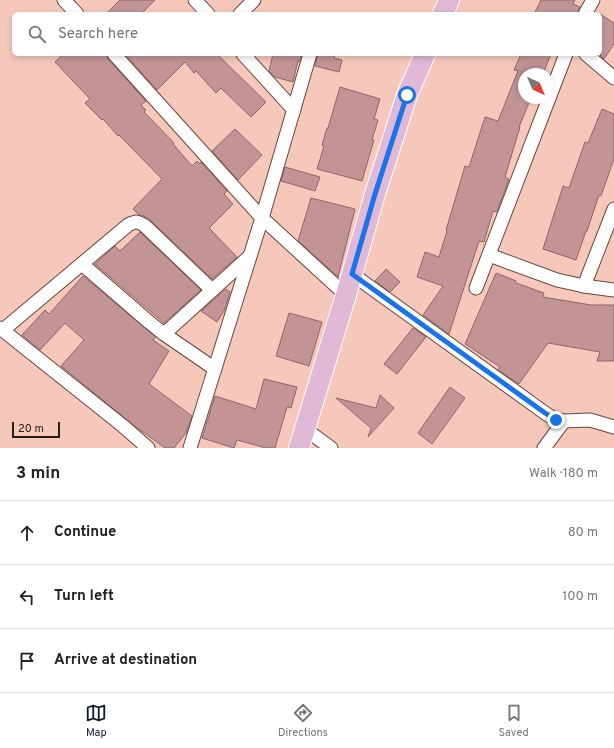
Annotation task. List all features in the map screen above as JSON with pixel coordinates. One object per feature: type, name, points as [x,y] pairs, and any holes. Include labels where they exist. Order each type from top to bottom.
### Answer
[{"type":"main road","points":[[444,12],[449,0]]},
{"type":"main road","points":[[299,448],[375,194],[407,95],[424,56]]},
{"type":"street","points":[[64,0],[75,12]]},
{"type":"street","points":[[195,0],[206,12]]},
{"type":"street","points":[[242,12],[254,0]]},
{"type":"street","points":[[586,12],[593,0]]},
{"type":"street","points":[[116,56],[262,218],[346,295]]},
{"type":"street","points":[[246,56],[294,110]]},
{"type":"street","points":[[190,448],[251,255],[309,56]]},
{"type":"street","points":[[476,288],[565,56]]},
{"type":"street","points":[[588,56],[614,78]]},
{"type":"street","points":[[584,286],[614,209]]},
{"type":"street","points":[[148,448],[123,426],[2,329],[128,225],[136,222],[145,226],[212,290]]},
{"type":"street","points":[[164,334],[251,255]]},
{"type":"street","points":[[489,255],[556,280],[614,290]]},
{"type":"street","points":[[82,264],[164,334],[215,369]]},
{"type":"street","points":[[352,274],[556,420],[590,420],[614,427]]},
{"type":"street","points":[[544,448],[564,421]]},
{"type":"street","points":[[305,429],[331,448]]},
{"type":"building","points":[[120,0],[155,0],[143,12],[108,12]]},
{"type":"building","points":[[541,0],[575,0],[573,4],[580,7],[578,12],[535,12]]},
{"type":"building","points":[[602,15],[614,23],[614,44],[604,59],[601,56]]},
{"type":"building","points":[[61,56],[107,56],[146,101],[141,105],[146,110],[144,112],[174,143],[173,144],[192,166],[197,161],[200,164],[201,162],[227,191],[224,194],[233,204],[209,228],[237,257],[212,279],[150,220],[138,214],[133,209],[162,179],[119,135],[118,136],[103,119],[102,120],[85,103],[90,99],[55,62]]},
{"type":"building","points":[[127,56],[219,56],[266,102],[251,117],[221,88],[216,93],[196,71],[194,73],[185,62],[157,90]]},
{"type":"building","points":[[273,56],[301,56],[299,62],[298,61],[293,82],[275,77],[269,71]]},
{"type":"building","points":[[318,56],[334,56],[334,58],[342,60],[339,72],[315,66]]},
{"type":"building","points":[[520,56],[550,56],[545,68],[518,68],[518,71],[514,70]]},
{"type":"building","points":[[518,71],[518,104],[529,104],[519,127],[505,177],[509,179],[497,212],[493,211],[484,242],[479,241],[449,334],[423,315],[443,286],[417,277],[425,252],[439,257],[465,166],[469,167],[485,117],[498,121]]},
{"type":"building","points":[[340,87],[380,99],[374,119],[378,120],[372,140],[374,140],[362,181],[317,169],[324,146],[322,145]]},
{"type":"building","points":[[602,109],[614,114],[614,159],[601,196],[599,195],[576,260],[543,249],[563,186],[569,188],[585,142],[588,143]]},
{"type":"building","points":[[235,129],[262,155],[238,180],[212,151]]},
{"type":"building","points":[[285,167],[320,177],[315,191],[281,181]]},
{"type":"building","points":[[311,198],[355,209],[338,277],[298,241]]},
{"type":"building","points":[[140,232],[201,290],[164,323],[95,264],[115,246],[120,251]]},
{"type":"building","points":[[386,269],[400,282],[390,292],[375,281]]},
{"type":"building","points":[[496,273],[516,281],[516,283],[544,293],[543,297],[591,305],[614,305],[614,361],[597,361],[600,352],[548,343],[519,384],[498,370],[500,367],[465,344]]},
{"type":"building","points":[[83,276],[156,337],[153,340],[169,351],[149,384],[192,416],[186,433],[174,448],[165,448],[132,424],[61,366],[84,340],[65,323],[40,350],[22,335],[45,310],[49,314]]},
{"type":"building","points":[[226,289],[230,292],[224,311],[217,322],[201,311]]},
{"type":"building","points":[[289,313],[322,322],[309,366],[276,356]]},
{"type":"building","points":[[413,328],[426,337],[397,374],[384,364]]},
{"type":"building","points":[[264,379],[297,387],[291,408],[287,407],[275,448],[266,448],[237,440],[234,448],[202,438],[215,396],[256,409]]},
{"type":"building","points":[[450,387],[465,398],[432,444],[418,433]]},
{"type":"building","points":[[380,395],[394,408],[368,437],[371,428],[336,398],[376,408]]},
{"type":"route","points":[[407,95],[375,194],[352,274],[556,420]]}]
